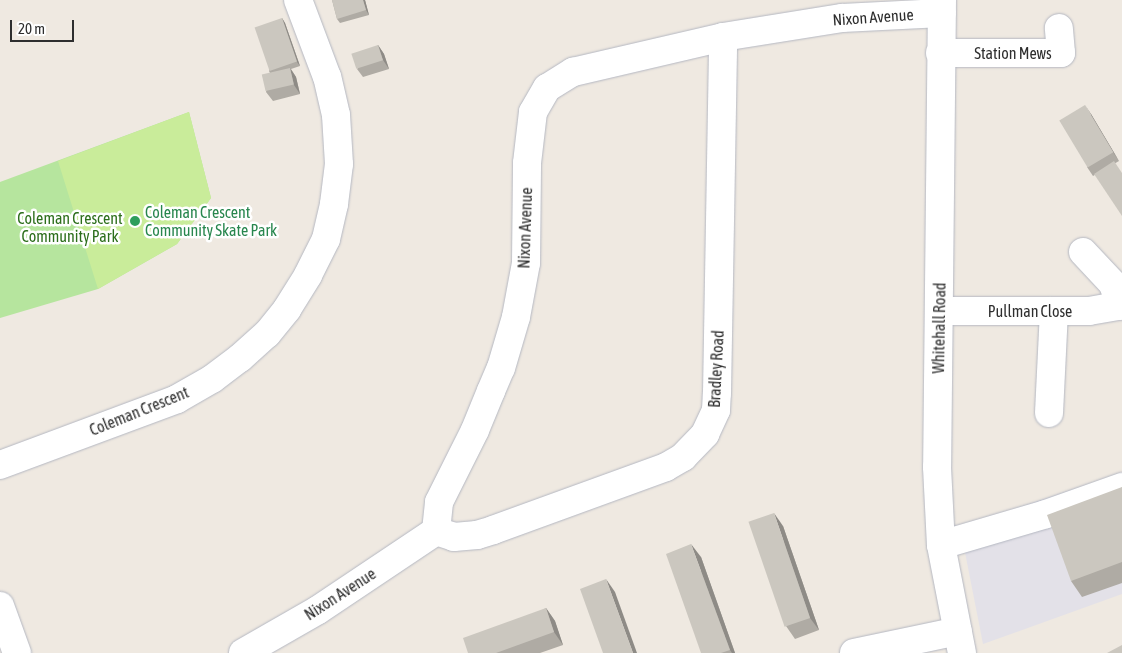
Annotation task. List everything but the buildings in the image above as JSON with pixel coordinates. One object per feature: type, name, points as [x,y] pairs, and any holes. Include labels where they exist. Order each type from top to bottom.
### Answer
[{"type":"street","name":"Coleman Crescent","points":[[0,465],[177,399],[212,379],[240,358],[267,334],[287,309],[308,275],[326,239],[334,204],[339,164],[336,116],[327,77],[298,0]]},
{"type":"street","name":"Nixon Avenue","points":[[243,653],[318,610],[436,531],[439,502],[475,430],[501,368],[516,317],[526,264],[526,163],[533,112],[547,88],[573,72],[723,37],[842,18],[942,7]]},
{"type":"street","name":"Whitehall Road","points":[[942,7],[937,466],[941,545],[960,642]]},
{"type":"street","name":"Station Mews","points":[[940,53],[1061,53],[1059,28]]},
{"type":"street","name":"Bradley Road","points":[[436,531],[454,537],[477,535],[493,530],[666,467],[683,457],[705,434],[716,410],[718,393],[723,37]]},
{"type":"street","name":"Pullman Close","points":[[939,311],[1089,312],[1121,306],[1113,284],[1083,252]]},
{"type":"street","points":[[1049,414],[1054,312]]},
{"type":"street","points":[[941,545],[1046,514],[1122,487]]},
{"type":"street","points":[[0,606],[17,653]]},
{"type":"street","points":[[854,653],[960,642]]},
{"type":"shaded area","points":[[1122,473],[1122,594],[983,644],[960,527]]},
{"type":"green space","name":"Coleman Crescent Community Skate Park","points":[[189,112],[211,198],[177,244],[98,289],[0,318],[0,182]]},
{"type":"green space","name":"Coleman Crescent Community Skate Park","points":[[189,112],[211,198],[177,244],[98,289],[58,161]]},
{"type":"place","name":"Coleman Crescent Community Skate Park","points":[[135,221]]},
{"type":"park label","name":"Coleman Crescent Community Park","points":[[70,227]]}]
